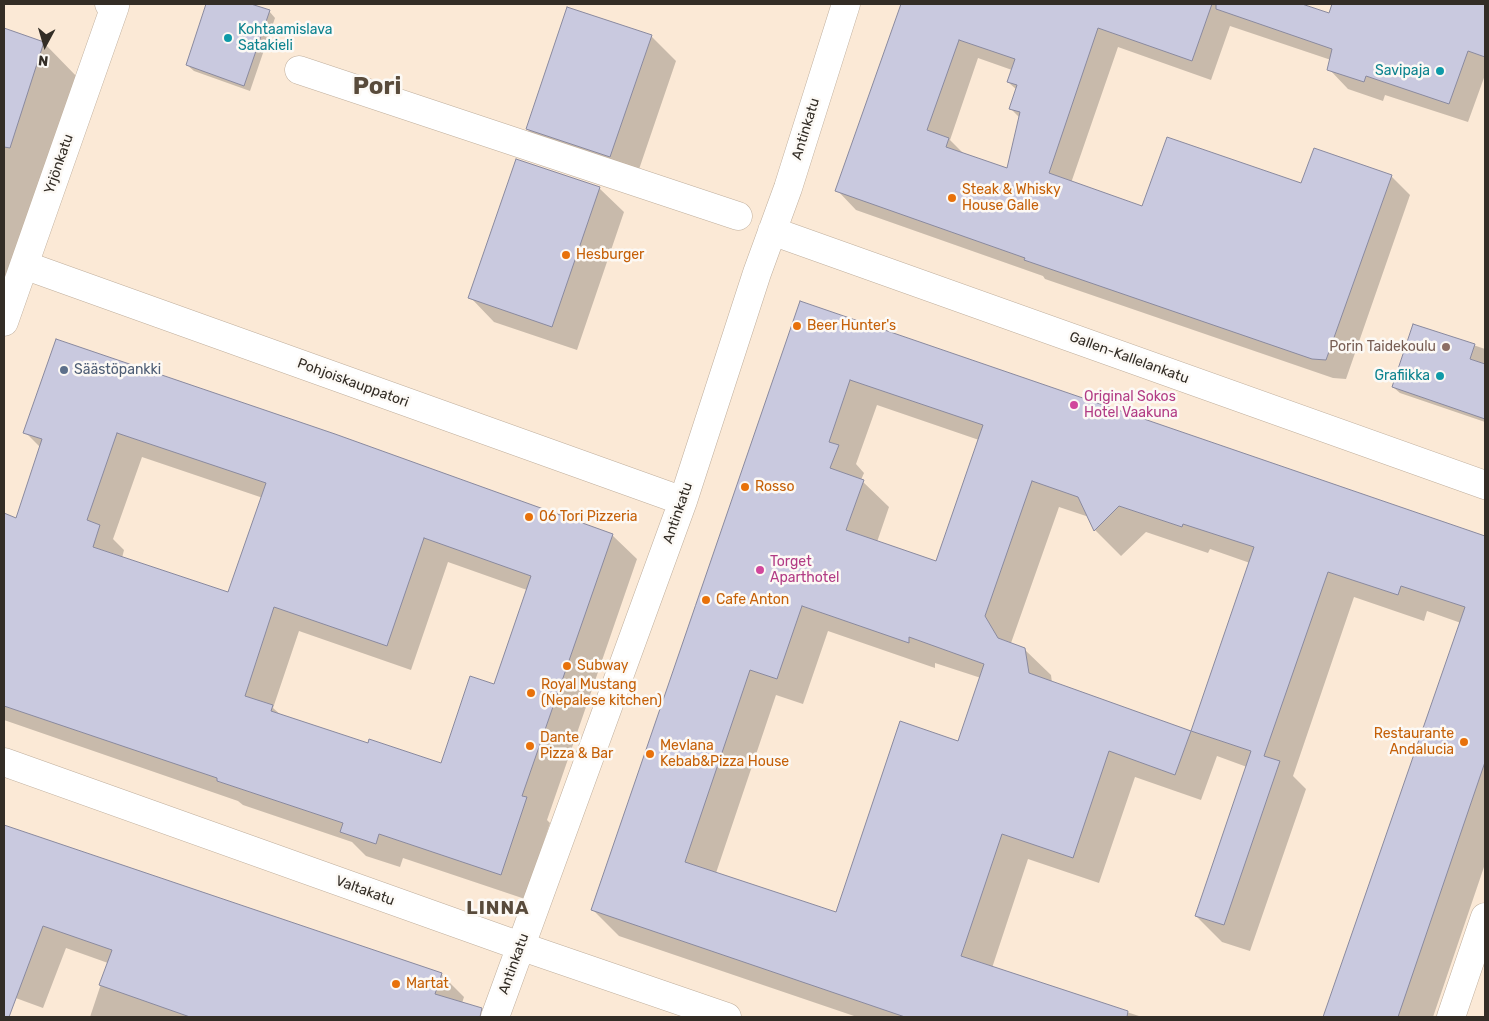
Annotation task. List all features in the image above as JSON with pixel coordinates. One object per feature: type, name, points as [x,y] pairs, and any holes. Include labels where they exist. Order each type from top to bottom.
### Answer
[{"type":"street","name":"Antinkatu","points":[[495,1017],[683,501],[756,273],[791,179],[846,4]]},
{"type":"street","name":"Yrjönkatu","points":[[4,322],[112,5]]},
{"type":"street","points":[[299,70],[738,216]]},
{"type":"street","name":"Gallen-Kallelankatu","points":[[772,231],[1485,485]]},
{"type":"street","name":"Pohjoiskauppatori","points":[[24,265],[683,501]]},
{"type":"street","name":"Valtakatu","points":[[4,762],[520,946],[727,1017]]},
{"type":"street","points":[[1451,1017],[1485,916]]},
{"type":"building","name":"Kohtaamislava Satakieli","points":[[206,4],[251,4],[270,10],[244,86],[186,65]]},
{"type":"building","points":[[901,4],[1212,4],[1192,61],[1098,28],[1049,173],[1142,206],[1167,137],[1301,183],[1314,148],[1392,175],[1326,360],[1312,359],[1024,260],[1025,258],[835,191]],"holes":[[[959,40],[1015,59],[1007,82],[1017,85],[1009,109],[1020,112],[1007,168],[946,147],[949,138],[927,130]]]},
{"type":"building","points":[[1216,4],[1302,4],[1329,13],[1332,4],[1485,4],[1485,57],[1468,51],[1449,104],[1366,76],[1364,82],[1327,70],[1332,49],[1216,9]]},
{"type":"building","points":[[567,7],[652,35],[610,157],[526,129]]},
{"type":"building","points":[[4,28],[44,42],[10,148],[4,147]]},
{"type":"building","points":[[516,159],[600,187],[552,327],[468,298]]},
{"type":"building","points":[[800,301],[1485,536],[1485,762],[1398,1017],[1323,1017],[1465,607],[1401,586],[1398,595],[1328,572],[1264,756],[1280,761],[1224,925],[1195,916],[1251,751],[1191,731],[1175,775],[1109,751],[1073,858],[1002,834],[961,956],[1128,1011],[1127,1017],[905,1017],[591,910]],"holes":[[[850,380],[983,425],[936,561],[846,530],[864,480],[830,468],[839,445],[829,442]],[[1032,481],[1078,497],[1094,531],[1119,506],[1182,527],[1183,524],[1254,547],[1191,731],[1029,673],[1025,648],[998,638],[985,616]],[[802,606],[909,643],[909,637],[984,664],[958,741],[900,721],[836,912],[685,862],[750,670],[777,679]]]},
{"type":"building","name":"Grafiikka","points":[[1413,324],[1475,344],[1470,359],[1485,364],[1485,419],[1392,387]]},
{"type":"building","points":[[56,339],[335,434],[613,534],[522,796],[527,797],[501,875],[379,834],[376,844],[340,832],[343,823],[4,706],[4,513],[16,518],[42,439],[23,433]],"holes":[[[117,433],[266,483],[228,592],[93,547],[100,525],[87,520]],[[424,538],[531,576],[494,684],[470,676],[441,763],[369,739],[368,743],[271,711],[273,705],[245,696],[274,607],[387,646]]]},
{"type":"building","points":[[4,825],[442,973],[435,994],[482,1008],[480,1017],[190,1017],[99,985],[112,950],[43,926],[9,1017],[4,1017]]},
{"type":"place","name":"Kohtaamislava Satakieli","points":[[228,38]]},
{"type":"place","name":"Savipaja","points":[[1440,71]]},
{"type":"place","name":"Steak & Whisky House Galle","points":[[952,198]]},
{"type":"place","name":"Hesburger","points":[[566,255]]},
{"type":"place","name":"Beer Hunter's","points":[[797,326]]},
{"type":"place","name":"Porin Taidekoulu","points":[[1446,347]]},
{"type":"place","name":"Säästöpankki","points":[[64,370]]},
{"type":"place","name":"Grafiikka","points":[[1440,376]]},
{"type":"place","name":"Original Sokos Hotel Vaakuna","points":[[1074,405]]},
{"type":"place","name":"Rosso","points":[[745,487]]},
{"type":"place","name":"06 Tori Pizzeria","points":[[529,517]]},
{"type":"place","name":"Torget Aparthotel","points":[[760,570]]},
{"type":"place","name":"Cafe Anton","points":[[706,600]]},
{"type":"place","name":"Subway","points":[[567,666]]},
{"type":"place","name":"Royal Mustang (Nepalese kitchen)","points":[[531,693]]},
{"type":"place","name":"Restaurante Andalucia","points":[[1464,742]]},
{"type":"place","name":"Dante Pizza & Bar","points":[[530,746]]},
{"type":"place","name":"Mevlana Kebab&Pizza House","points":[[650,754]]},
{"type":"place","name":"Martat","points":[[396,984]]},
{"type":"district","name":"Pori","points":[[377,87]]},
{"type":"district","name":"LINNA","points":[[498,909]]}]
